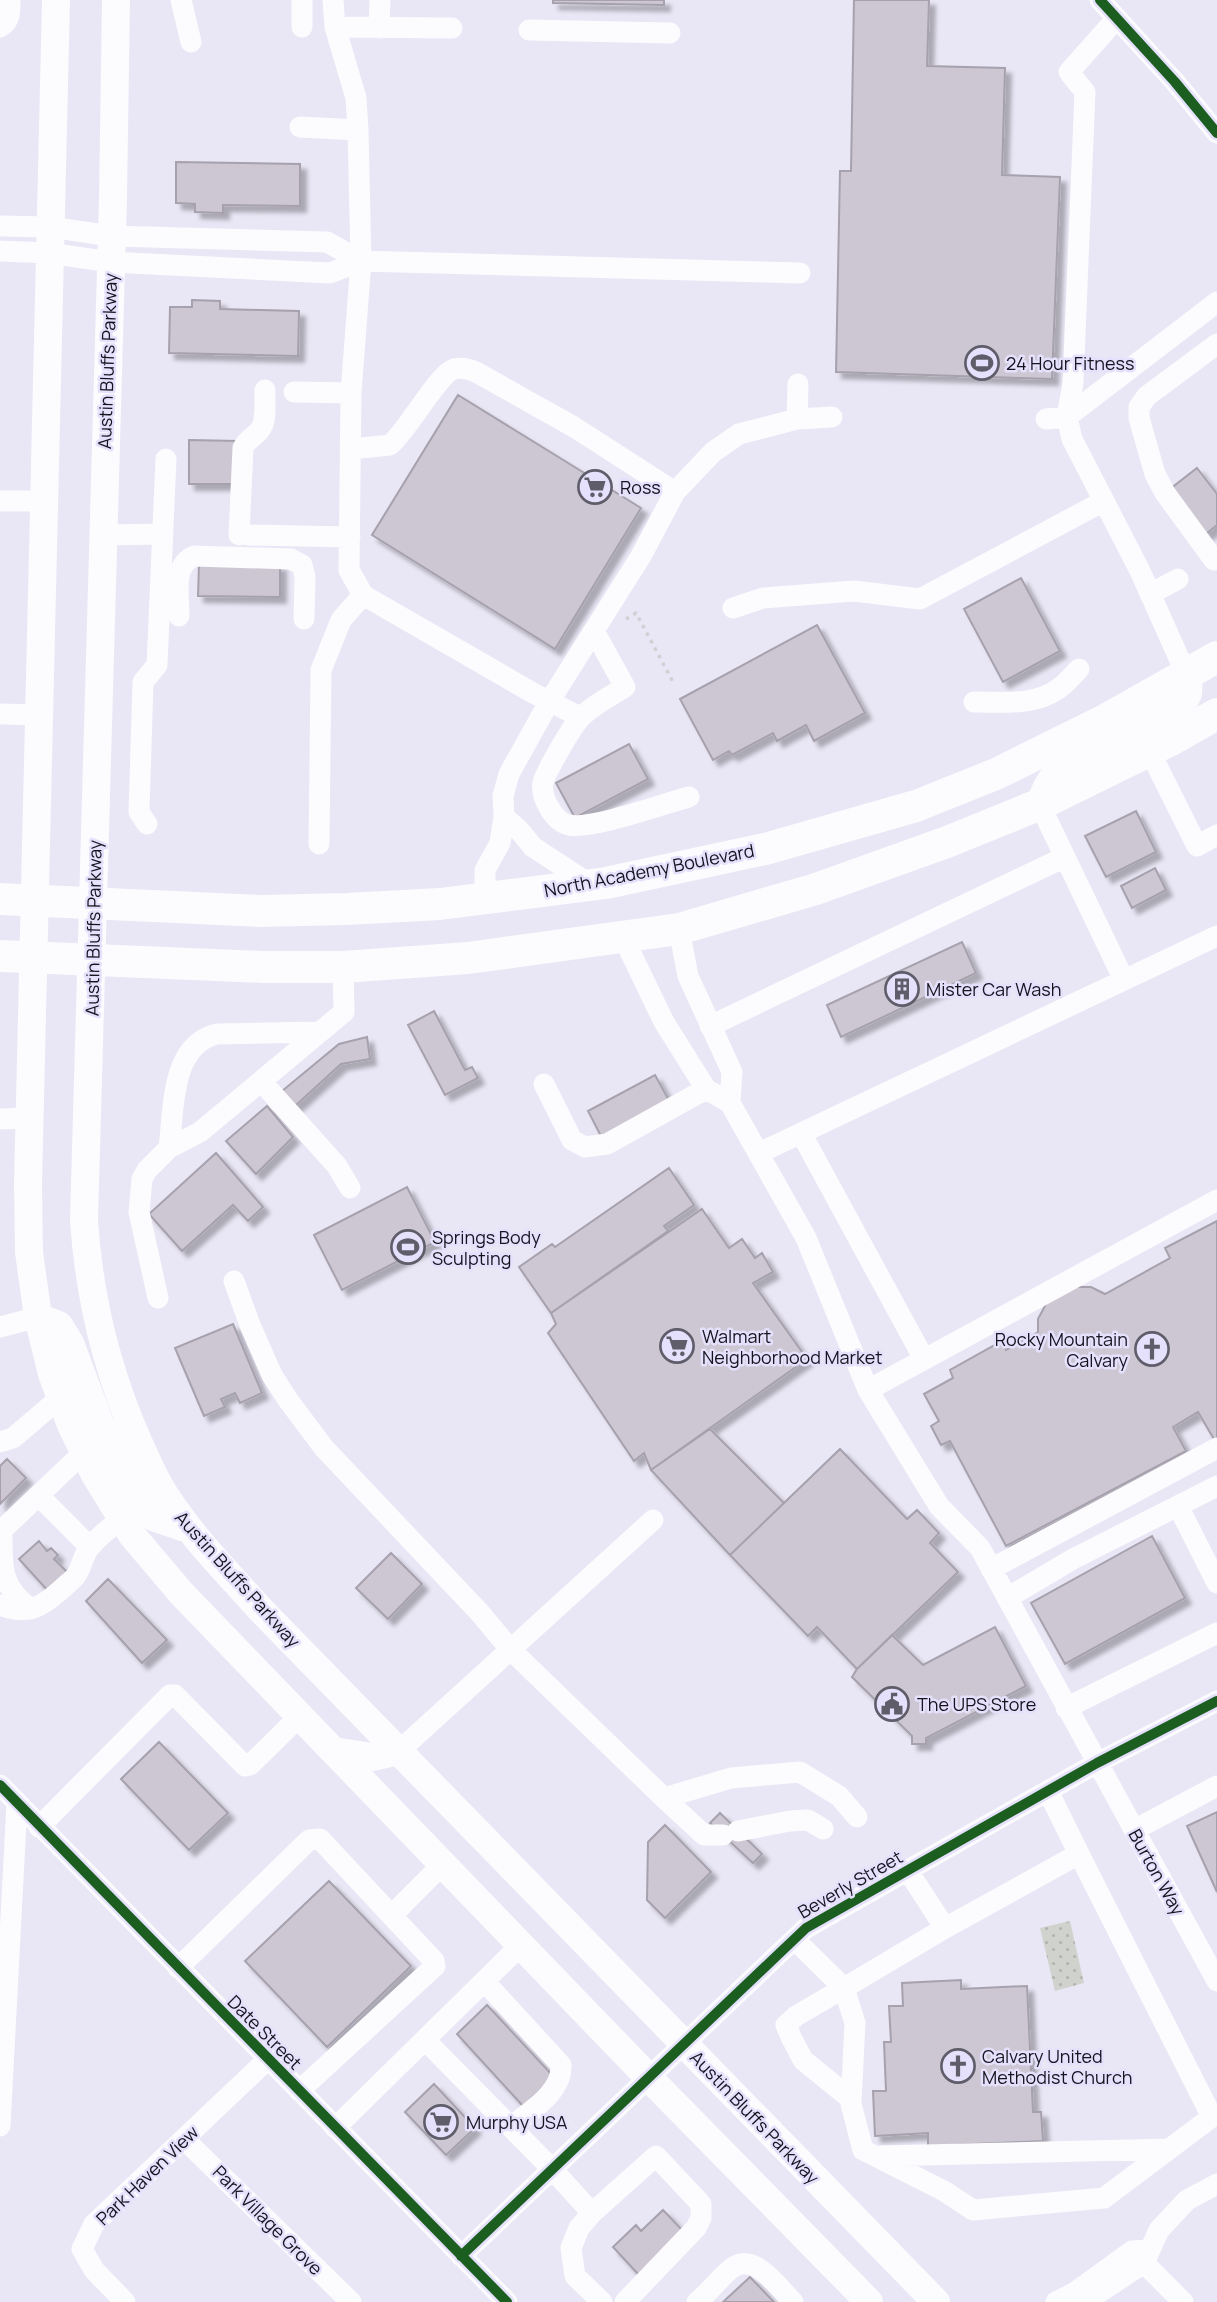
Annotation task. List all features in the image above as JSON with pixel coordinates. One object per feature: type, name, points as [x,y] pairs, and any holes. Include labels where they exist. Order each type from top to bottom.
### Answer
[{"type":"highway","name":"North Academy Boulevard","points":[[0,899],[260,911],[360,909],[485,899],[591,885],[765,849],[916,806],[996,774],[1107,719],[1217,657]]},
{"type":"highway","points":[[1041,804],[1046,791],[1064,768],[1178,707],[1186,693],[1187,676]]},
{"type":"highway","points":[[0,956],[264,968],[343,967],[468,958],[679,929],[894,863],[1041,804],[1217,714]]},
{"type":"main road","points":[[56,0],[34,901],[29,1252],[38,1317],[52,1374],[95,1475],[132,1535],[182,1594],[869,2302]]},
{"type":"main road","name":"Austin Bluffs Parkway","points":[[116,0],[93,960],[84,1220],[87,1266],[110,1369],[127,1417],[165,1496],[188,1529],[259,1608],[936,2302]]},
{"type":"main road","points":[[38,1317],[59,1325],[70,1343],[99,1421],[121,1467],[153,1517],[188,1529]]},
{"type":"main road","points":[[334,1751],[372,1757],[399,1751]]},
{"type":"street","points":[[0,27],[10,14],[10,0]]},
{"type":"street","points":[[181,0],[191,42]]},
{"type":"street","points":[[302,0],[302,27]]},
{"type":"street","points":[[333,0],[335,27],[356,98],[358,130],[361,261],[351,393],[349,570],[363,595],[549,702],[580,717]]},
{"type":"street","points":[[379,27],[380,0]]},
{"type":"street","points":[[1100,0],[1217,132]]},
{"type":"street","points":[[1057,418],[1073,383],[1085,92],[1061,66],[1118,18]]},
{"type":"street","points":[[335,27],[452,28]]},
{"type":"street","points":[[529,30],[670,33]]},
{"type":"street","points":[[300,127],[358,130]]},
{"type":"street","points":[[0,226],[50,240],[111,249],[330,273],[361,261],[800,272]]},
{"type":"street","points":[[0,251],[50,240]]},
{"type":"street","points":[[111,249],[327,243],[361,261]]},
{"type":"street","points":[[1057,418],[1217,302]]},
{"type":"street","points":[[1166,341],[1186,368]]},
{"type":"street","points":[[1214,560],[1165,493],[1155,474],[1139,418],[1139,407],[1147,396],[1217,344]]},
{"type":"street","points":[[351,449],[390,445],[409,425],[445,374],[454,369],[466,369],[552,415],[623,446],[675,492]]},
{"type":"street","points":[[797,419],[798,384]]},
{"type":"street","points":[[265,390],[264,422],[259,431],[247,439],[243,448],[243,535],[350,537]]},
{"type":"street","points":[[294,392],[351,393]]},
{"type":"street","points":[[485,899],[485,870],[500,843],[504,817],[503,796],[509,774],[549,702],[641,556],[675,492],[713,452],[739,434],[797,419],[832,417]]},
{"type":"street","points":[[1057,418],[1072,439],[1104,501],[1187,676]]},
{"type":"street","points":[[147,824],[139,812],[143,682],[157,665],[166,458]]},
{"type":"street","points":[[0,501],[44,501]]},
{"type":"street","points":[[733,608],[763,598],[854,590],[920,599],[1104,501]]},
{"type":"street","points":[[102,535],[162,534]]},
{"type":"street","points":[[180,616],[179,571],[184,560],[194,556],[291,559],[302,565],[306,577],[304,620]]},
{"type":"street","points":[[1150,594],[1178,579]]},
{"type":"street","points":[[319,844],[321,670],[341,620],[363,595]]},
{"type":"street","points":[[594,631],[625,687],[580,717],[542,785],[545,800],[554,815],[566,825],[586,826],[689,797]]},
{"type":"street","points":[[974,702],[1039,699],[1059,688],[1079,669]]},
{"type":"street","points":[[0,714],[40,715]]},
{"type":"street","points":[[1149,750],[1197,846],[1217,835]]},
{"type":"street","points":[[1041,804],[1124,980]]},
{"type":"street","points":[[504,817],[533,847],[591,885]]},
{"type":"street","points":[[710,1026],[1065,857]]},
{"type":"street","points":[[623,937],[664,1022],[706,1089],[730,1103],[732,1072],[688,975],[679,929]]},
{"type":"street","points":[[759,1153],[1217,936]]},
{"type":"street","points":[[159,1298],[139,1212],[142,1179],[147,1170],[169,1149],[200,1132],[344,1012],[343,967]]},
{"type":"street","points":[[169,1149],[179,1070],[192,1047],[208,1036],[217,1034],[320,1032]]},
{"type":"street","points":[[261,1081],[338,1166],[350,1188]]},
{"type":"street","points":[[544,1084],[572,1140],[585,1147],[607,1144],[706,1089]]},
{"type":"street","name":"Burton Way","points":[[730,1103],[806,1238],[868,1390],[939,1506],[979,1548],[1217,1981]]},
{"type":"street","points":[[0,1119],[30,1118]]},
{"type":"street","points":[[801,1133],[924,1359]]},
{"type":"street","points":[[868,1390],[1217,1200]]},
{"type":"street","points":[[234,1280],[272,1375],[316,1439],[510,1648],[664,1798],[704,1835],[808,1820],[823,1829]]},
{"type":"street","points":[[0,1327],[38,1317]]},
{"type":"street","points":[[0,1442],[13,1438],[61,1397]]},
{"type":"street","points":[[991,1569],[1217,1448]]},
{"type":"street","points":[[31,1609],[17,1599],[8,1587],[1,1565],[1,1531],[84,1452]]},
{"type":"street","points":[[1007,1598],[1073,1559],[1217,1486]]},
{"type":"street","points":[[39,1496],[90,1547]]},
{"type":"street","points":[[1178,1506],[1217,1583]]},
{"type":"street","points":[[0,1605],[14,1610],[31,1609],[48,1601],[78,1574],[81,1559],[90,1547],[107,1529],[123,1519]]},
{"type":"street","points":[[399,1751],[653,1520]]},
{"type":"street","points":[[1066,1708],[1217,1633]]},
{"type":"street","points":[[39,1827],[170,1695],[175,1695],[241,1765],[245,1766],[250,1765],[300,1716]]},
{"type":"street","name":"Beverly Street","points":[[461,2256],[806,1928],[1097,1763],[1217,1701]]},
{"type":"street","points":[[664,1798],[730,1778],[800,1772],[839,1796],[857,1817]]},
{"type":"street","name":"Date Street","points":[[0,1785],[507,2302]]},
{"type":"street","points":[[1134,1830],[1217,1786]]},
{"type":"street","points":[[794,1940],[844,1987],[855,2023],[851,2099],[863,2150],[944,2191],[973,2210],[1104,2198],[1212,2117],[1048,1791]]},
{"type":"street","points":[[0,2126],[17,1803]]},
{"type":"street","points":[[178,1968],[309,1840],[320,1839],[434,1961],[435,1966],[299,2091]]},
{"type":"street","points":[[851,2099],[803,2060],[786,2025],[796,2016],[945,1928],[1079,1854]]},
{"type":"street","points":[[392,1915],[443,1864]]},
{"type":"street","points":[[908,1871],[945,1928]]},
{"type":"street","points":[[335,2128],[521,1945]]},
{"type":"street","points":[[484,1981],[561,2065],[557,2086],[511,2127]]},
{"type":"street","points":[[425,2040],[592,2213]]},
{"type":"street","name":"Park Haven View","points":[[125,2302],[94,2270],[82,2249],[94,2224],[268,2059]]},
{"type":"street","name":"Park Village Grove","points":[[184,2139],[351,2302]]},
{"type":"street","points":[[876,2156],[1168,2150]]},
{"type":"street","points":[[602,2302],[575,2277],[571,2248],[579,2228],[592,2213],[656,2156],[701,2204],[701,2218],[696,2228],[625,2302]]},
{"type":"street","points":[[1085,2302],[1146,2256],[1158,2230],[1187,2200],[1217,2184]]},
{"type":"street","points":[[1056,2302],[1074,2293],[1132,2250],[1146,2256],[1183,2302]]},
{"type":"street","points":[[684,2302],[725,2257],[734,2251],[754,2265],[793,2302]]},
{"type":"street","points":[[697,2302],[733,2267],[744,2262],[754,2265]]},
{"type":"street","points":[[648,2302],[653,2294],[653,2284],[649,2277]]},
{"type":"path","points":[[624,621],[636,613],[673,682]]},
{"type":"shaded area","points":[[1070,1921],[1084,1983],[1055,1991],[1040,1928]]},
{"type":"building","points":[[553,0],[664,0],[664,5],[553,3]]},
{"type":"building","points":[[854,0],[929,0],[927,66],[1005,68],[1002,175],[1060,177],[1052,379],[836,372],[840,171],[851,171]]},
{"type":"building","points":[[176,162],[300,164],[300,206],[223,205],[223,213],[195,212],[195,204],[176,203]]},
{"type":"building","points":[[192,300],[220,301],[220,309],[299,311],[298,356],[169,353],[170,307],[192,307]]},
{"type":"building","points":[[458,395],[641,508],[555,649],[372,535]]},
{"type":"building","points":[[189,440],[238,441],[237,484],[189,484]]},
{"type":"building","points":[[1197,468],[1217,494],[1217,525],[1206,534],[1170,489]]},
{"type":"building","points":[[199,564],[280,565],[280,597],[198,596]]},
{"type":"building","points":[[1021,578],[1060,651],[1003,682],[964,609]]},
{"type":"building","points":[[817,625],[865,713],[814,741],[806,725],[777,741],[773,733],[732,755],[729,751],[713,760],[680,699]]},
{"type":"building","points":[[629,744],[648,779],[575,818],[556,783]]},
{"type":"building","points":[[1136,811],[1156,852],[1106,877],[1085,836]]},
{"type":"building","points":[[1155,868],[1166,890],[1132,908],[1121,886]]},
{"type":"building","name":"Mister Car Wash","points":[[962,942],[976,973],[841,1037],[827,1005]]},
{"type":"building","points":[[434,1011],[465,1070],[472,1067],[478,1078],[445,1095],[408,1025]]},
{"type":"building","points":[[367,1037],[370,1059],[341,1064],[295,1106],[282,1091],[339,1044]]},
{"type":"building","points":[[655,1075],[671,1104],[603,1140],[588,1111]]},
{"type":"building","points":[[267,1106],[293,1137],[256,1174],[226,1141]]},
{"type":"building","points":[[216,1153],[263,1207],[248,1221],[233,1205],[182,1251],[149,1214]]},
{"type":"building","points":[[669,1168],[694,1205],[664,1226],[668,1231],[551,1313],[519,1267],[552,1244],[555,1247]]},
{"type":"building","points":[[407,1187],[435,1242],[342,1290],[314,1235]]},
{"type":"building","name":"Walmart Neighborhood Market","points":[[702,1209],[729,1248],[742,1239],[755,1258],[762,1253],[773,1272],[753,1283],[807,1359],[651,1470],[644,1453],[634,1461],[548,1333],[556,1324],[551,1313]]},
{"type":"building","name":"Rocky Mountain Calvary","points":[[1217,1221],[1217,1440],[1215,1441],[1198,1412],[1173,1427],[1186,1451],[1006,1546],[950,1441],[941,1445],[931,1426],[939,1421],[924,1394],[953,1378],[950,1370],[1002,1341],[1006,1350],[1038,1332],[1038,1319],[1046,1304],[1075,1287],[1091,1287],[1105,1294],[1170,1258],[1165,1248]]},
{"type":"building","points":[[233,1324],[262,1393],[240,1403],[235,1393],[221,1399],[225,1407],[204,1416],[175,1348]]},
{"type":"building","points":[[710,1429],[784,1503],[730,1555],[651,1470]]},
{"type":"building","points":[[840,1449],[907,1519],[917,1510],[939,1533],[930,1543],[958,1572],[857,1669],[817,1627],[808,1636],[730,1555]]},
{"type":"building","points":[[7,1459],[26,1478],[0,1504],[0,1466]]},
{"type":"building","points":[[1152,1536],[1185,1598],[1065,1664],[1031,1603]]},
{"type":"building","points":[[39,1541],[47,1551],[51,1548],[58,1555],[54,1559],[69,1574],[49,1592],[19,1559]]},
{"type":"building","points":[[391,1553],[422,1584],[388,1619],[356,1588]]},
{"type":"building","points":[[108,1579],[167,1640],[142,1663],[86,1601]]},
{"type":"building","points":[[995,1627],[1026,1686],[926,1738],[926,1744],[912,1744],[912,1736],[852,1677],[892,1635],[923,1665]]},
{"type":"building","points":[[159,1742],[228,1813],[189,1850],[121,1779]]},
{"type":"building","points":[[1217,1812],[1217,1892],[1187,1826]]},
{"type":"building","points":[[720,1813],[762,1854],[753,1863],[710,1823]]},
{"type":"building","points":[[665,1825],[711,1872],[665,1918],[647,1900],[648,1842]]},
{"type":"building","points":[[329,1881],[411,1966],[327,2047],[245,1961]]},
{"type":"building","name":"Calvary United Methodist Church","points":[[961,1980],[961,1989],[1027,1986],[1033,2112],[1041,2112],[1043,2141],[928,2146],[928,2133],[875,2136],[873,2091],[886,2091],[884,2042],[891,2042],[889,2006],[903,2006],[902,1983]]},
{"type":"building","points":[[487,2005],[554,2077],[523,2106],[457,2034]]},
{"type":"building","points":[[434,2084],[475,2128],[446,2155],[405,2112]]},
{"type":"building","points":[[663,2210],[684,2232],[639,2275],[613,2247],[636,2225],[641,2231]]},
{"type":"building","points":[[750,2277],[774,2302],[723,2302]]},
{"type":"cycle path","points":[[1100,0],[1175,82],[1217,133]]},
{"type":"cycle path","points":[[461,2256],[806,1928],[1097,1763],[1217,1701]]},
{"type":"cycle path","points":[[0,1785],[507,2302]]},
{"type":"place","name":"24 Hour Fitness","points":[[982,363]]},
{"type":"place","name":"Ross","points":[[595,487]]},
{"type":"place","name":"Mister Car Wash","points":[[902,989]]},
{"type":"place","name":"Springs Body Sculpting","points":[[408,1247]]},
{"type":"place","name":"Walmart Neighborhood Market","points":[[677,1346]]},
{"type":"place","name":"Rocky Mountain Calvary","points":[[1152,1349]]},
{"type":"place","name":"The UPS Store","points":[[892,1704]]},
{"type":"place","name":"Calvary United Methodist Church","points":[[958,2066]]},
{"type":"place","name":"Murphy USA","points":[[441,2122]]}]
